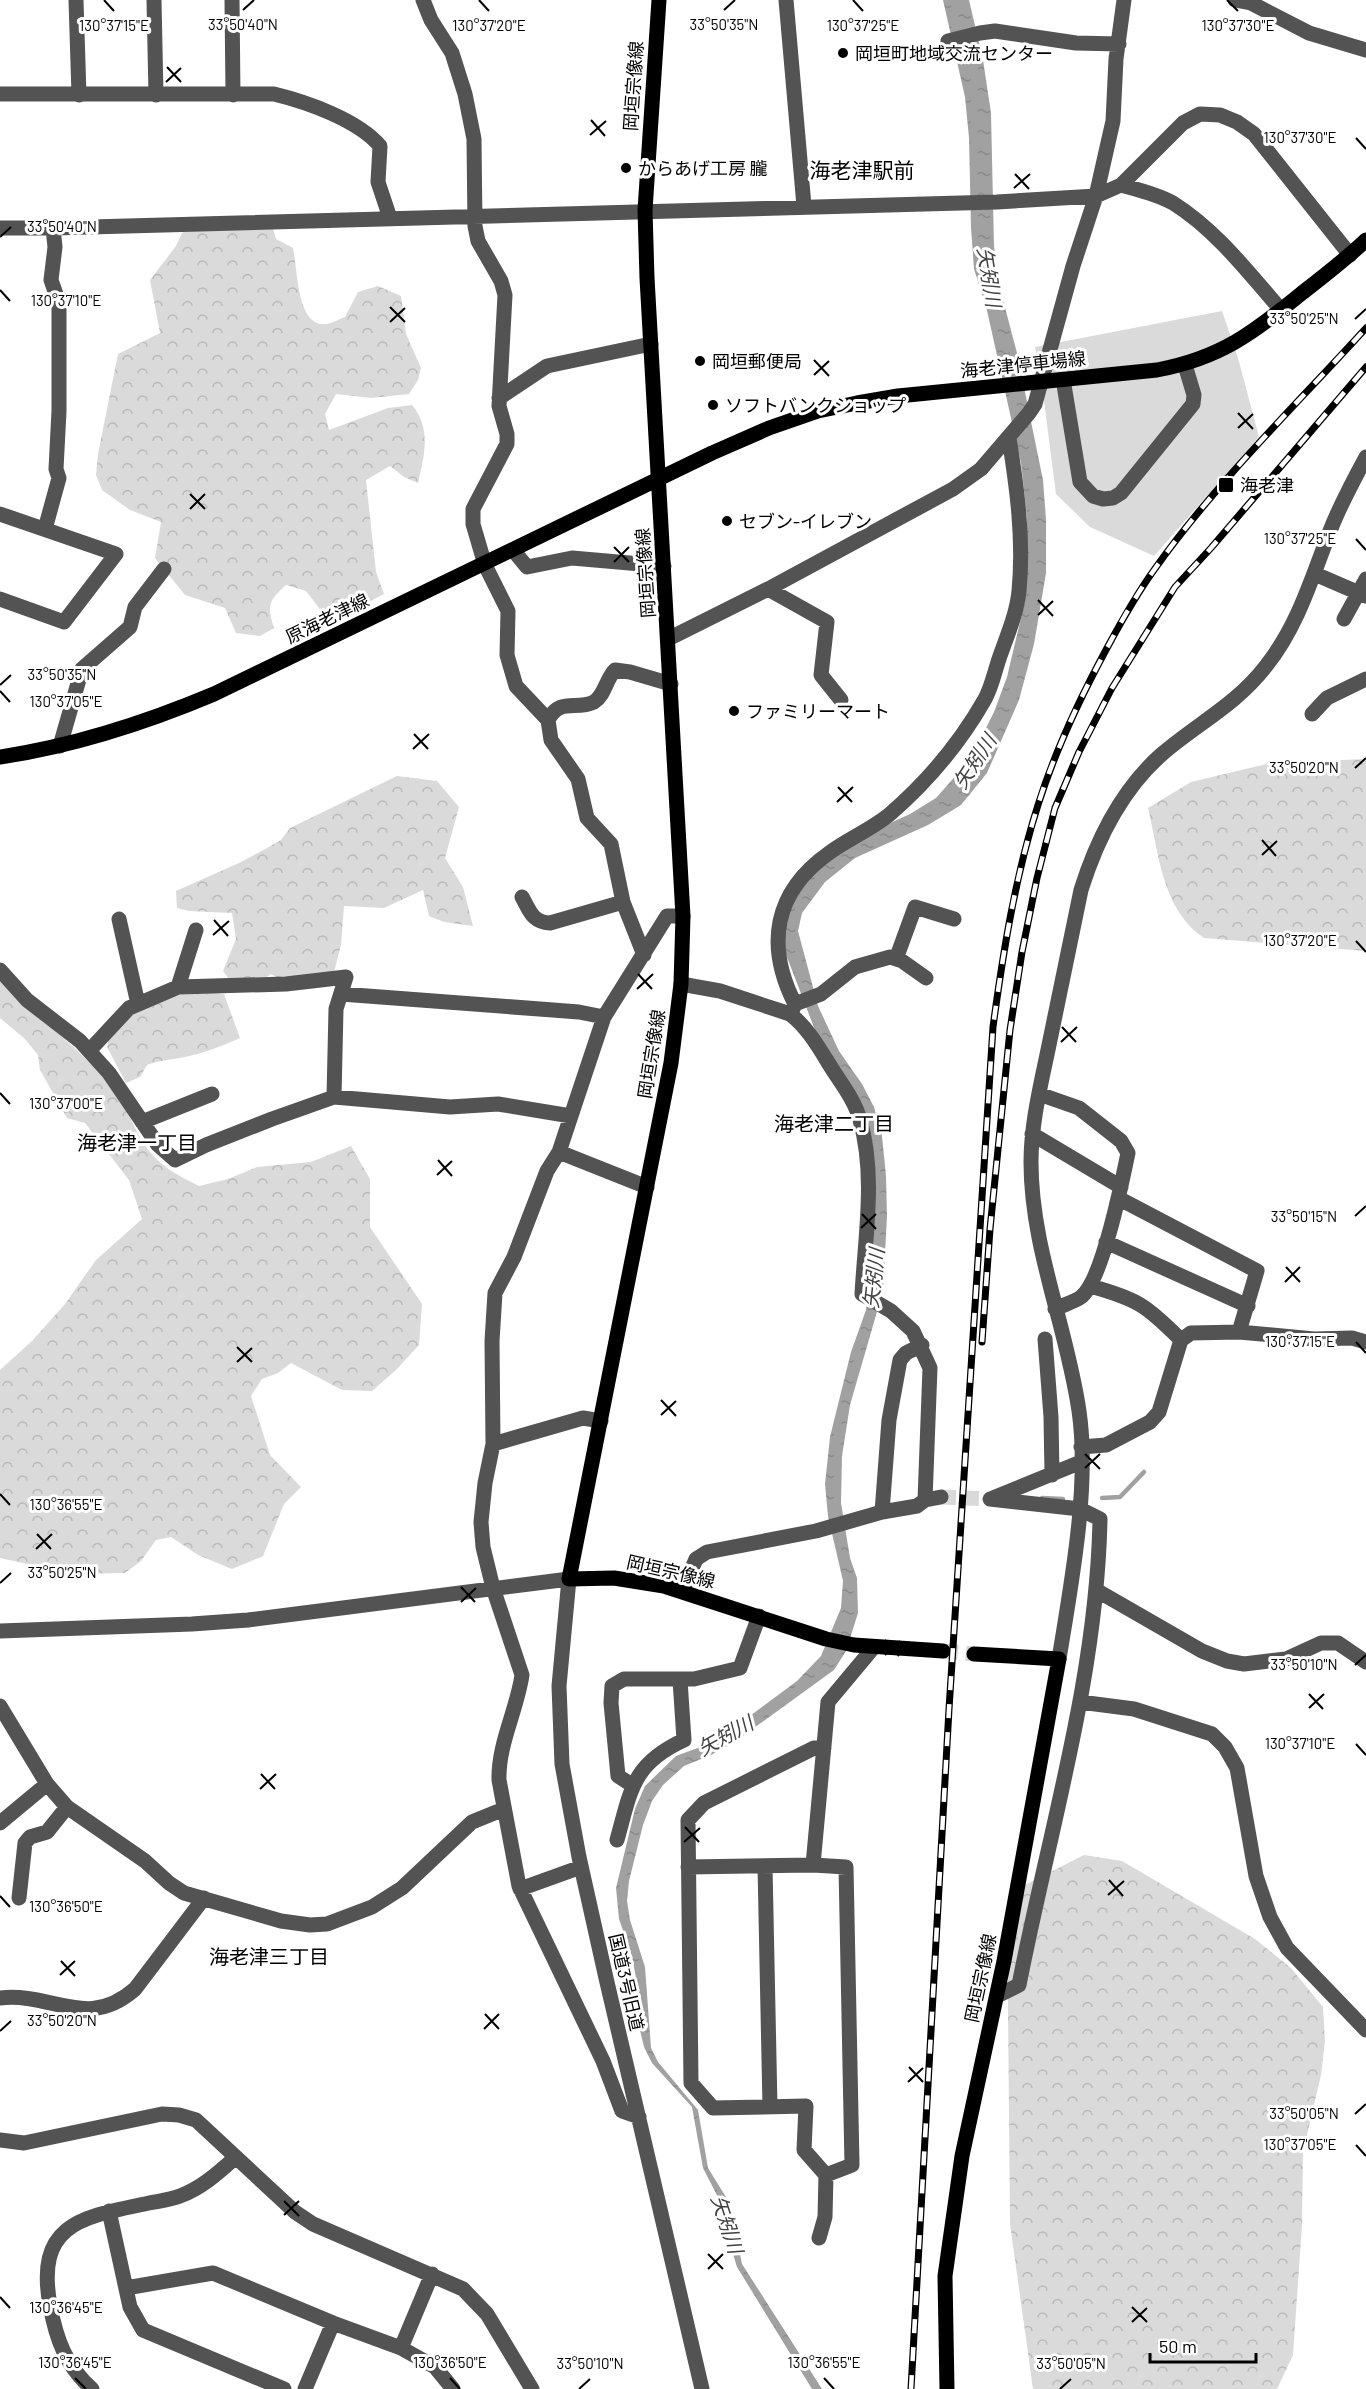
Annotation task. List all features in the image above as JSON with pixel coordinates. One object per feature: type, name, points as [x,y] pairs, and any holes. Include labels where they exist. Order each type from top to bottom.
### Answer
[{"type":"main road","name":"岡垣宗像線","points":[[659,0],[645,210],[683,916],[681,984],[671,1063],[569,1579],[614,1578],[683,1590],[826,1639],[854,1645],[943,1651]]},
{"type":"main road","name":"海老津停車場線","points":[[658,479],[769,428],[818,411],[898,396],[1157,370],[1185,365],[1219,352],[1246,337],[1366,240]]},
{"type":"main road","name":"原海老津線","points":[[0,758],[60,746],[166,714],[214,694],[658,479]]},
{"type":"main road","points":[[974,1654],[1059,1659]]},
{"type":"main road","name":"岡垣宗像線","points":[[947,2389],[945,2276],[962,2156],[997,1996],[1059,1659]]},
{"type":"street","points":[[76,0],[79,95]]},
{"type":"street","points":[[154,0],[156,94]]},
{"type":"street","points":[[232,0],[233,95]]},
{"type":"street","points":[[423,0],[431,20],[453,53],[465,94],[474,139],[478,241],[501,281],[505,295],[499,406],[507,434],[507,444],[473,508],[473,524],[485,564],[508,611],[507,655],[516,686],[548,720],[551,740],[578,779],[587,818],[611,843],[623,902],[644,955]]},
{"type":"street","points":[[786,0],[804,206]]},
{"type":"street","points":[[668,639],[768,589],[952,489],[981,469],[1029,413],[1035,404],[1073,266],[1096,196],[1113,121],[1124,0]]},
{"type":"street","points":[[1235,0],[1251,3],[1309,33],[1366,50]]},
{"type":"street","points":[[948,41],[995,31],[1076,43],[1119,44]]},
{"type":"street","points":[[0,80],[0,94],[274,94],[297,100],[327,111],[373,139],[380,146],[378,182],[390,218]]},
{"type":"street","points":[[0,228],[997,202],[1096,196],[1121,185],[1183,123],[1200,114],[1220,115],[1237,122],[1254,134],[1350,255]]},
{"type":"street","points":[[1121,185],[1151,193],[1173,203],[1205,227],[1235,257],[1281,310]]},
{"type":"street","points":[[45,529],[59,478],[56,469],[59,411],[59,303],[51,280],[55,247],[53,228]]},
{"type":"street","points":[[499,398],[547,366],[651,344]]},
{"type":"street","points":[[1059,379],[1080,482],[1093,496],[1103,499],[1113,498],[1120,493],[1193,404],[1194,395],[1185,365]]},
{"type":"street","points":[[925,1500],[931,1390],[930,1368],[922,1346],[913,1331],[891,1311],[861,1294],[868,1202],[867,1167],[860,1118],[851,1098],[793,1009],[781,970],[777,934],[786,899],[805,873],[828,854],[888,815],[924,782],[955,747],[986,697],[1019,592],[1020,506],[1009,438]]},
{"type":"street","points":[[1059,1659],[1070,1595],[1080,1509],[1080,1413],[1072,1372],[1039,1246],[1031,1162],[1032,1134],[1039,1094],[1081,890],[1091,858],[1122,800],[1161,755],[1242,693],[1266,667],[1286,639],[1315,574],[1330,531],[1366,457]]},
{"type":"street","points":[[0,514],[116,554],[64,622],[0,599]]},
{"type":"street","points":[[513,550],[527,567],[572,558],[664,566]]},
{"type":"street","points":[[60,746],[82,669],[130,627],[135,607],[164,569]]},
{"type":"street","points":[[1315,574],[1364,589],[1344,619]]},
{"type":"street","points":[[768,589],[827,621],[821,675],[841,700]]},
{"type":"street","points":[[548,720],[552,712],[558,708],[594,701],[602,693],[610,675],[615,670],[671,684]]},
{"type":"street","points":[[1312,714],[1327,698],[1366,679]]},
{"type":"street","points":[[522,897],[534,918],[540,922],[550,922],[623,902]]},
{"type":"street","points":[[896,959],[915,907],[954,919]]},
{"type":"street","points":[[639,2117],[622,2111],[603,2061],[520,1889],[504,1809],[498,1763],[522,1675],[493,1588],[483,1547],[481,1522],[485,1484],[493,1444],[492,1341],[495,1293],[514,1257],[547,1171],[559,1152],[604,1017],[667,916],[683,916]]},
{"type":"street","points":[[119,919],[138,1004]]},
{"type":"street","points":[[178,987],[196,930]]},
{"type":"street","points":[[681,984],[793,1009],[855,968],[890,957],[926,978]]},
{"type":"street","points":[[0,970],[27,1000],[80,1041],[110,1073],[158,1145],[175,1160],[206,1145],[334,1097],[450,1107],[498,1104],[571,1116]]},
{"type":"street","points":[[89,1051],[129,1008],[178,987],[286,984],[346,977],[336,1009],[334,1097]]},
{"type":"street","points":[[341,994],[579,1012],[604,1017]]},
{"type":"street","points":[[142,1122],[212,1094]]},
{"type":"street","points":[[1039,1094],[1079,1108],[1121,1141],[1128,1153],[1106,1242],[1090,1286],[1080,1297],[1056,1309]]},
{"type":"street","points":[[1032,1134],[1119,1193],[1257,1271],[1239,1332]]},
{"type":"street","points":[[559,1152],[647,1186]]},
{"type":"street","points":[[1106,1242],[1248,1306]]},
{"type":"street","points":[[1090,1286],[1140,1303],[1155,1314],[1181,1341]]},
{"type":"street","points":[[997,1996],[1019,1985],[1080,1702],[1099,1572],[1100,1519],[1080,1509],[990,1499],[1052,1475],[1081,1454],[1106,1445],[1144,1425],[1159,1412],[1181,1341],[1191,1333],[1239,1332],[1314,1339],[1352,1338],[1366,1342]]},
{"type":"street","points":[[1045,1338],[1052,1418],[1052,1475]]},
{"type":"street","points":[[882,1512],[889,1420],[900,1360],[906,1353],[922,1346]]},
{"type":"street","points":[[1052,1418],[1080,1413]]},
{"type":"street","points":[[493,1444],[583,1418],[601,1420]]},
{"type":"street","points":[[683,1590],[696,1559],[707,1552],[816,1531],[882,1512],[917,1506],[925,1500],[941,1497]]},
{"type":"street","points":[[0,1631],[248,1620],[569,1579]]},
{"type":"street","name":"国道3号旧道","points":[[569,1579],[562,1636],[559,1725],[562,1764],[582,1867],[702,2389]]},
{"type":"street","points":[[1096,1590],[1202,1651],[1227,1661],[1244,1664],[1286,1659],[1321,1643],[1338,1643],[1366,1662]]},
{"type":"street","points":[[632,1785],[618,1776],[611,1703],[612,1686],[624,1679],[680,1680],[740,1668],[759,1616]]},
{"type":"street","points":[[813,1865],[828,1702],[874,1647]]},
{"type":"street","points":[[617,1840],[632,1785],[645,1767],[667,1748],[684,1740],[680,1680]]},
{"type":"street","points":[[1080,1702],[1134,1709],[1212,1734],[1226,1747],[1236,1768],[1256,1876],[1270,1917],[1287,1947],[1366,2030]]},
{"type":"street","points":[[0,1706],[5,1727],[67,1807],[145,1861],[184,1893],[280,1921],[310,1925],[327,1924],[372,1907],[402,1888],[472,1822],[504,1809]]},
{"type":"street","points":[[819,2238],[825,2217],[826,2175],[804,2150],[806,2106],[712,2108],[691,2083],[688,1820],[704,1803],[814,1748],[824,1748]]},
{"type":"street","points":[[0,1823],[47,1784]]},
{"type":"street","points":[[19,1898],[25,1843],[30,1837],[47,1832],[67,1807]]},
{"type":"street","points":[[688,1868],[813,1865],[846,1867],[852,2165],[826,2175]]},
{"type":"street","points":[[765,1866],[770,2107]]},
{"type":"street","points":[[520,1889],[582,1867]]},
{"type":"street","points":[[0,1998],[17,1997],[76,2009],[92,2010],[108,2007],[124,1999],[135,1989],[204,1898]]},
{"type":"street","points":[[0,2140],[24,2143],[162,2114],[180,2115],[196,2120],[295,2212],[313,2224],[464,2289],[477,2301],[532,2389]]},
{"type":"street","points":[[92,2389],[67,2361],[59,2344],[47,2289],[46,2267],[51,2253],[68,2228],[82,2219],[178,2197],[194,2190],[216,2175],[236,2157]]},
{"type":"street","points":[[109,2211],[130,2307],[143,2330],[284,2389]]},
{"type":"street","points":[[126,2288],[213,2273],[333,2323],[401,2348],[435,2367],[453,2389]]},
{"type":"street","points":[[401,2348],[432,2274]]},
{"type":"street","points":[[305,2389],[333,2323]]},
{"type":"green space","points":[[195,225],[272,225],[276,239],[293,248],[300,295],[309,317],[317,323],[332,323],[345,317],[358,292],[378,286],[401,296],[406,334],[421,368],[418,380],[409,394],[371,398],[336,394],[325,414],[329,430],[388,408],[412,405],[422,424],[425,443],[418,483],[404,477],[390,466],[366,480],[376,572],[384,594],[357,608],[326,617],[306,591],[286,585],[272,600],[270,614],[274,628],[260,636],[236,633],[225,608],[185,595],[155,558],[161,522],[130,510],[102,490],[96,475],[118,354],[160,333],[150,280],[176,246],[182,233]]},
{"type":"green space","points":[[1222,311],[1238,358],[1259,437],[1154,556],[1090,527],[1056,494],[1035,347]]},
{"type":"green space","points":[[1366,759],[1366,951],[1204,938],[1190,926],[1179,912],[1164,880],[1148,808],[1191,782],[1271,763]]},
{"type":"green space","points":[[397,776],[437,781],[459,807],[445,858],[463,887],[473,926],[444,922],[429,916],[423,890],[384,908],[344,906],[341,945],[334,972],[284,981],[271,974],[258,983],[232,983],[223,971],[236,939],[232,913],[189,911],[177,908],[176,891],[239,863],[281,840],[290,828]]},
{"type":"green space","points":[[0,978],[107,1081],[114,1089],[150,1152],[166,1167],[186,1179],[199,1186],[228,1179],[257,1167],[311,1162],[351,1146],[370,1179],[370,1227],[422,1304],[419,1345],[372,1391],[342,1390],[291,1363],[278,1373],[262,1379],[251,1396],[270,1455],[301,1487],[284,1504],[263,1556],[232,1569],[198,1555],[171,1537],[156,1540],[141,1561],[125,1573],[74,1574],[0,1558],[0,1370],[32,1341],[65,1304],[96,1260],[142,1219],[129,1180],[85,1123],[67,1118],[40,1070],[38,1055],[25,1039],[0,1018]]},
{"type":"green space","points":[[191,990],[224,994],[240,1038],[199,1053],[147,1065],[140,1077],[126,1083],[107,1047],[109,1037],[132,1012]]},
{"type":"green space","points":[[1084,1855],[1122,1861],[1255,1939],[1291,1968],[1323,2007],[1325,2041],[1321,2075],[1303,2152],[1302,2225],[1293,2355],[1277,2389],[1033,2389],[1010,2224],[1007,1902],[1019,1888]]},
{"type":"water","name":"矢矧川","points":[[943,0],[969,0],[983,60],[991,113],[994,246],[998,281],[1017,353],[1043,480],[1046,573],[1034,644],[1019,700],[987,773],[961,805],[928,825],[855,858],[825,882],[802,913],[798,931],[818,1006],[839,1051],[862,1084],[874,1107],[882,1136],[886,1176],[887,1216],[883,1291],[850,1405],[842,1456],[841,1503],[850,1558],[857,1578],[858,1613],[846,1651],[834,1670],[736,1741],[684,1766],[663,1785],[652,1801],[643,1825],[629,1881],[627,1901],[630,1920],[645,1967],[651,2048],[658,2062],[698,2110],[708,2168],[729,2202],[742,2264],[822,2389],[812,2389],[737,2267],[728,2238],[723,2207],[703,2168],[692,2107],[652,2063],[644,2047],[639,2026],[636,1978],[632,1956],[619,1919],[616,1888],[635,1809],[645,1786],[676,1756],[711,1743],[724,1735],[797,1681],[821,1656],[841,1608],[843,1581],[828,1516],[825,1484],[830,1437],[851,1352],[866,1310],[870,1282],[873,1162],[815,1030],[785,952],[785,928],[791,902],[810,877],[839,852],[936,798],[959,772],[977,746],[994,712],[1007,677],[1025,601],[1027,517],[1021,463],[986,306],[974,269],[969,138],[965,97]]},
{"type":"waterway","points":[[1102,1498],[1120,1497],[1144,1472]]},
{"type":"waterway","points":[[1042,1498],[1063,1499]]},
{"type":"tunnel","points":[[941,1497],[990,1499]]},
{"type":"tunnel","points":[[943,1651],[974,1654]]},
{"type":"railway","points":[[911,2389],[949,1709],[993,1027],[1016,887],[1038,805],[1060,745],[1097,667],[1135,599],[1177,538],[1202,507],[1366,328]]},
{"type":"railway","points":[[982,1342],[990,1229],[1010,1030],[1022,952],[1037,878],[1055,808],[1079,752],[1112,688],[1175,587],[1366,367]]},
{"type":"place","name":"岡垣町地域交流センター","points":[[843,53]]},
{"type":"place","name":"からあげ工房 朧","points":[[626,168]]},
{"type":"place","name":"岡垣郵便局","points":[[700,361]]},
{"type":"place","name":"ソフトバンクショップ","points":[[713,405]]},
{"type":"place","name":"海老津","points":[[1226,485]]},
{"type":"place","name":"セブン-イレブン","points":[[727,521]]},
{"type":"place","name":"ファミリーマート","points":[[734,711]]},
{"type":"district","name":"海老津駅前","points":[[862,169]]},
{"type":"district","name":"海老津二丁目","points":[[834,1123]]},
{"type":"district","name":"海老津一丁目","points":[[137,1142]]},
{"type":"district","name":"海老津三丁目","points":[[269,1956]]}]
